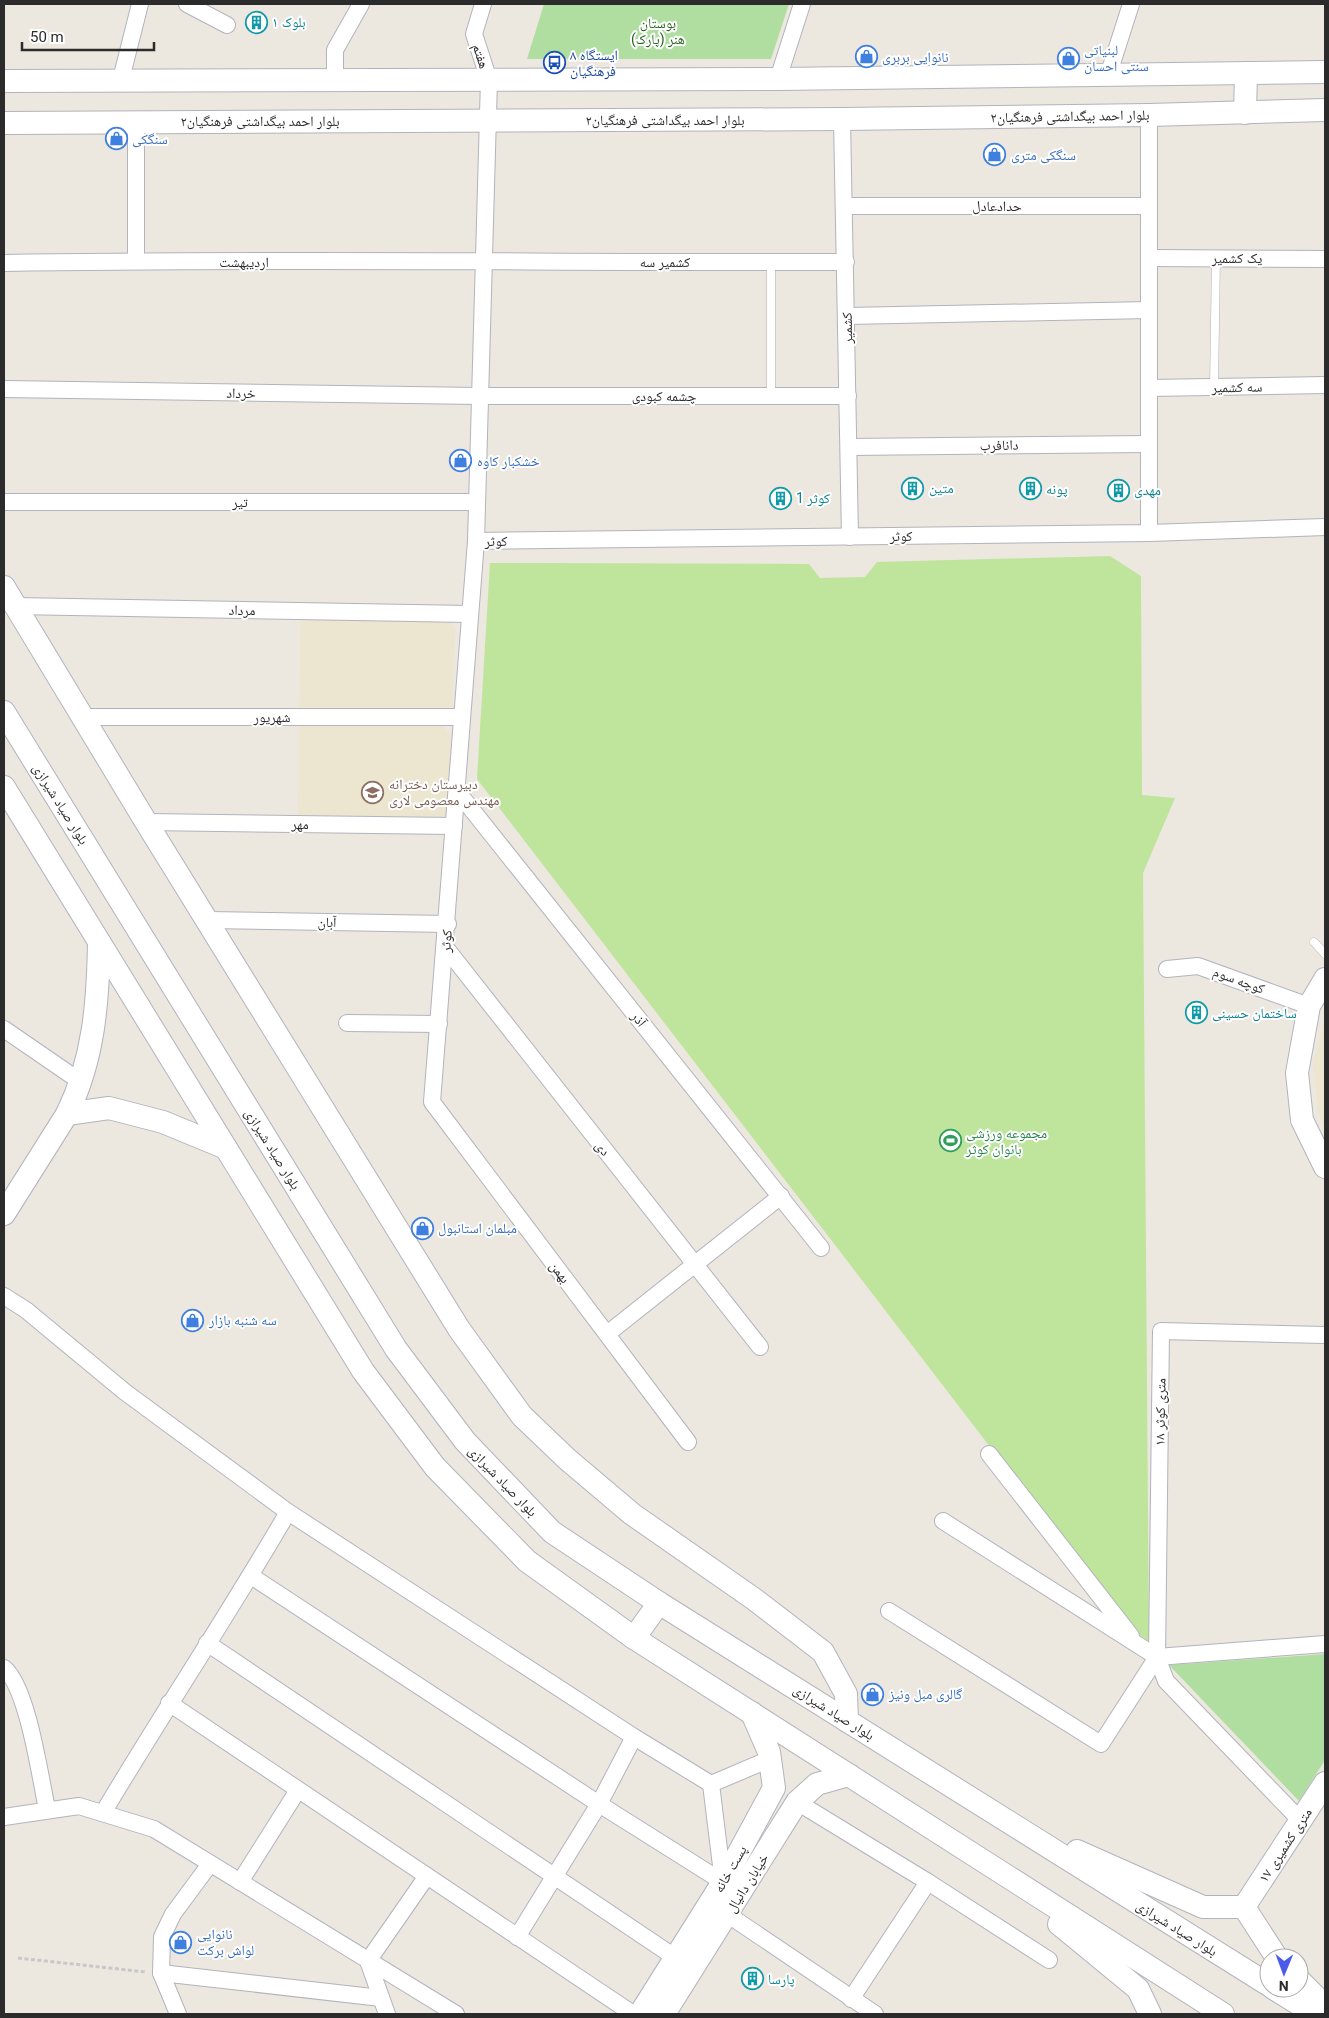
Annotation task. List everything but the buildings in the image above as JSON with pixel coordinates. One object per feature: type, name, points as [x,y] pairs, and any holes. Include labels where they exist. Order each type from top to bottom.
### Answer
[{"type":"main road","points":[[4,81],[121,79],[778,79],[1325,72]]},
{"type":"main road","points":[[1245,113],[1246,73]]},
{"type":"main road","name":"بلوار احمد بیگداشتی فرهنگیان۲","points":[[4,123],[1149,116],[1325,110]]},
{"type":"main road","points":[[9,596],[459,1329],[522,1416],[567,1459],[632,1514],[754,1598],[823,1652],[846,1694],[847,1721]]},
{"type":"main road","name":"بلوار صیاد شیرازی","points":[[4,712],[396,1349],[465,1441],[552,1532],[659,1603],[1259,1979]]},
{"type":"main road","points":[[4,786],[364,1371],[435,1467],[527,1561],[634,1638],[1223,2014]]},
{"type":"main road","points":[[4,1214],[67,1114],[81,1082],[91,1049],[98,1001],[100,942]]},
{"type":"main road","points":[[1325,979],[1309,1006],[1297,1072],[1302,1120],[1325,1167]]},
{"type":"main road","points":[[67,1114],[109,1108],[163,1122],[226,1148]]},
{"type":"main road","points":[[634,1638],[659,1603]]},
{"type":"main road","points":[[752,1713],[770,1759],[774,1788],[797,1802]]},
{"type":"main road","name":"خیابان دانیال","points":[[664,2014],[797,1802],[817,1784],[849,1775]]},
{"type":"main road","name":"۱۷ متری کشمیری","points":[[1244,1907],[1325,1783]]},
{"type":"main road","name":"پست خانه","points":[[640,2014],[723,1882],[774,1788]]},
{"type":"main road","points":[[1004,1820],[1203,1907],[1244,1907],[1271,1948]]},
{"type":"main road","points":[[988,1864],[1138,1989],[1150,2014]]},
{"type":"main road","points":[[1309,1990],[1325,2006]]},
{"type":"main road","points":[[1289,1998],[1315,2014]]},
{"type":"street","points":[[121,79],[140,4]]},
{"type":"street","points":[[187,4],[227,25]]},
{"type":"street","points":[[335,80],[335,50],[361,4]]},
{"type":"street","name":"هفتم","points":[[483,4],[474,34],[489,80],[488,120]]},
{"type":"street","points":[[778,79],[802,4]]},
{"type":"street","points":[[1108,76],[1131,4]]},
{"type":"street","points":[[1149,116],[1149,533]]},
{"type":"street","name":"کشمیر","points":[[842,119],[850,537]]},
{"type":"street","name":"کوثر","points":[[432,1102],[448,924],[469,614],[476,541],[488,120]]},
{"type":"street","points":[[136,122],[136,261]]},
{"type":"street","name":"حدادعادل","points":[[844,206],[1149,206]]},
{"type":"street","name":"یک کشمیر","points":[[1149,258],[1325,259]]},
{"type":"street","name":"اردیبهشت","points":[[4,263],[136,261],[484,263]]},
{"type":"street","name":"کشمیر سه","points":[[484,263],[846,262]]},
{"type":"street","points":[[847,316],[1149,310]]},
{"type":"street","name":"سه کشمیر","points":[[1149,388],[1325,385]]},
{"type":"street","name":"خرداد","points":[[4,390],[479,396]]},
{"type":"street","name":"چشمه کبودی","points":[[479,396],[848,396]]},
{"type":"street","name":"دانافرب","points":[[849,447],[1149,444]]},
{"type":"street","name":"تیر","points":[[4,502],[477,502]]},
{"type":"street","name":"کوثر","points":[[476,541],[1149,533],[1325,528]]},
{"type":"street","name":"مرداد","points":[[9,596],[469,614]]},
{"type":"street","name":"شهریور","points":[[82,717],[462,717]]},
{"type":"street","name":"آذر","points":[[457,791],[782,1196],[821,1248]]},
{"type":"street","name":"مهر","points":[[146,822],[454,826]]},
{"type":"street","name":"آبان","points":[[207,920],[448,924]]},
{"type":"street","name":"دی","points":[[446,948],[760,1347]]},
{"type":"street","name":"کوچه سوم","points":[[1167,970],[1198,966],[1309,1006]]},
{"type":"street","points":[[347,1023],[439,1024]]},
{"type":"street","points":[[4,1029],[81,1082]]},
{"type":"street","name":"بهمن","points":[[432,1102],[688,1442]]},
{"type":"street","points":[[607,1334],[782,1196]]},
{"type":"street","points":[[4,1296],[26,1310],[125,1392],[288,1512],[634,1737],[711,1784]]},
{"type":"street","name":"۱۸ متری کوثر","points":[[1156,1657],[1161,1331],[1325,1335]]},
{"type":"street","points":[[989,1454],[1138,1645]]},
{"type":"street","points":[[102,1813],[168,1703],[251,1576],[288,1512]]},
{"type":"street","points":[[942,1521],[1156,1657],[1166,1681],[1301,1820]]},
{"type":"street","points":[[251,1576],[599,1804],[723,1882]]},
{"type":"street","points":[[889,1612],[1101,1744],[1156,1657]]},
{"type":"street","points":[[207,1643],[676,1958]]},
{"type":"street","points":[[1156,1657],[1325,1644]]},
{"type":"street","points":[[4,1668],[11,1675],[27,1717],[47,1810]]},
{"type":"street","points":[[168,1703],[632,2014]]},
{"type":"street","points":[[517,1937],[553,1875],[599,1804],[634,1737]]},
{"type":"street","points":[[711,1784],[770,1759]]},
{"type":"street","points":[[711,1784],[723,1882]]},
{"type":"street","points":[[240,1882],[298,1790]]},
{"type":"street","points":[[797,1802],[928,1882],[1049,1960]]},
{"type":"street","points":[[4,1817],[79,1806],[154,1829],[456,2014]]},
{"type":"street","points":[[178,2014],[161,1973],[162,1937],[173,1914],[210,1864]]},
{"type":"street","points":[[368,1961],[426,1876]]},
{"type":"street","points":[[851,1999],[928,1882]]},
{"type":"street","points":[[727,1914],[875,2014]]},
{"type":"street","points":[[368,1961],[387,2014]]},
{"type":"street","points":[[161,1973],[381,1998]]},
{"type":"lane","points":[[1214,387],[1216,258]]},
{"type":"lane","points":[[771,262],[771,395]]},
{"type":"lane","points":[[1314,942],[1325,954]]},
{"type":"path","points":[[18,1958],[161,1973]]},
{"type":"shaded area","points":[[301,615],[447,618],[455,628],[452,707],[299,707]]},
{"type":"shaded area","name":"دبیرستان دخترانه مهندس معصومی لاری","points":[[299,724],[443,726],[451,735],[448,817],[298,815]]},
{"type":"shaded area","points":[[1325,1019],[1325,1129],[1318,1112],[1313,1064]]},
{"type":"green space","name":"بوستان (پارک) هنر","points":[[544,4],[789,4],[771,59],[527,59]]},
{"type":"green space","name":"مجموعه ورزشی بانوان کوثر","points":[[1110,556],[1141,576],[1142,795],[1175,798],[1143,873],[1149,1641],[1130,1629],[477,779],[490,563],[809,564],[820,578],[865,577],[877,562]]},
{"type":"green space","points":[[1325,1654],[1325,1760],[1299,1801],[1169,1665]]},
{"type":"place","name":"بلوک ۱","points":[[256,22]]},
{"type":"place","name":"نانوایی بربری","points":[[866,57]]},
{"type":"place","name":"لبنیاتی سنتی احسان","points":[[1068,58]]},
{"type":"place","name":"ایستگاه ۸ فرهنگیان","points":[[554,63]]},
{"type":"place","name":"سنگکی","points":[[116,139]]},
{"type":"place","name":"سنگکی متری","points":[[995,155]]},
{"type":"place","name":"خشکبار کاوه","points":[[461,461]]},
{"type":"place","name":"متین","points":[[913,488]]},
{"type":"place","name":"پونه","points":[[1030,489]]},
{"type":"place","name":"مهدی","points":[[1118,490]]},
{"type":"place","name":"کوثر 1","points":[[780,498]]},
{"type":"place","name":"دبیرستان دخترانه مهندس معصومی لاری","points":[[373,792]]},
{"type":"place","name":"ساختمان حسینی","points":[[1196,1013]]},
{"type":"place","name":"مجموعه ورزشی بانوان کوثر","points":[[950,1141]]},
{"type":"place","name":"مبلمان استانبول","points":[[422,1228]]},
{"type":"place","name":"سه شنبه بازار","points":[[193,1320]]},
{"type":"place","name":"گالری مبل ونیز","points":[[873,1694]]},
{"type":"place","name":"نانوایی لواش برکت","points":[[181,1942]]},
{"type":"place","name":"پارسا","points":[[752,1979]]}]
